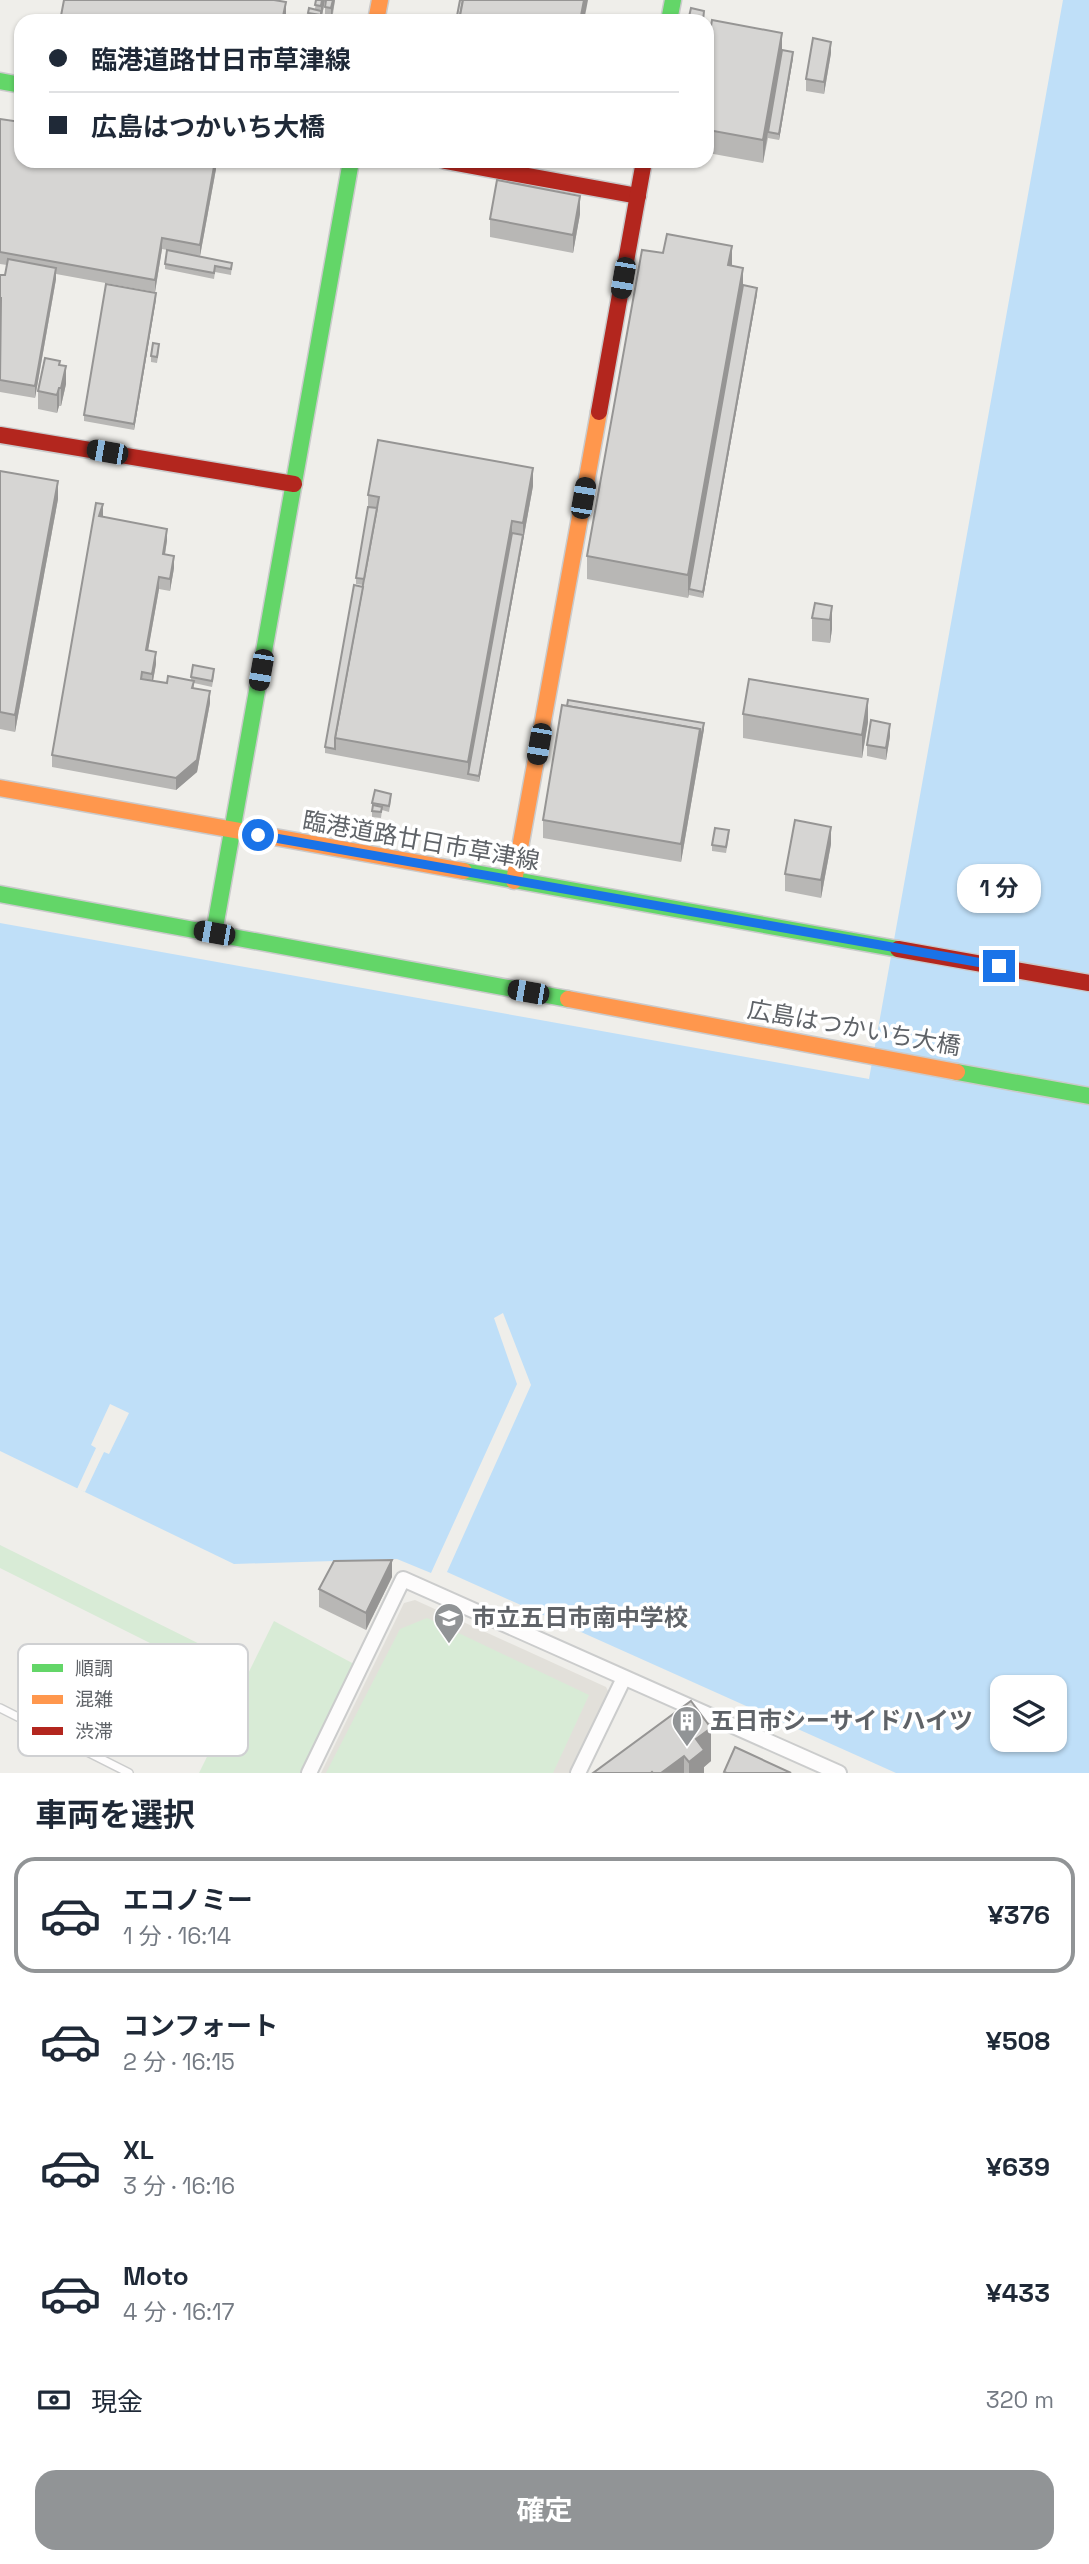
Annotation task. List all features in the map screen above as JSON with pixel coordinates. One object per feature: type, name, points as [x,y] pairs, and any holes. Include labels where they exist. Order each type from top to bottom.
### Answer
[{"type":"street","points":[[0,894],[214,933],[350,168]]},
{"type":"street","points":[[484,168],[638,196]]},
{"type":"street","points":[[514,881],[643,168]]},
{"type":"street","points":[[0,435],[294,484]]},
{"type":"street","name":"臨港道路廿日市草津線","points":[[0,788],[1089,984]]},
{"type":"street","name":"広島はつかいち大橋","points":[[214,933],[1089,1096]]},
{"type":"street","points":[[309,1773],[403,1579],[838,1773]]},
{"type":"street","points":[[578,1773],[624,1678]]},
{"type":"lane","points":[[0,1708],[18,1717]]},
{"type":"lane","points":[[95,1756],[129,1773]]},
{"type":"shaded area","name":"市立五日市南中学校","points":[[415,1600],[606,1687],[609,1693],[571,1773],[321,1773],[404,1603]]},
{"type":"green space","points":[[0,1545],[200,1644],[152,1644],[0,1568]]},
{"type":"green space","name":"市立五日市南中学校","points":[[427,1618],[589,1695],[553,1773],[326,1773],[400,1629]]},
{"type":"green space","points":[[274,1621],[354,1664],[301,1773],[199,1773],[207,1756],[248,1756],[248,1674]]},
{"type":"water","points":[[1063,0],[1089,0],[1089,1773],[896,1773],[447,1572],[531,1385],[503,1313],[494,1318],[517,1384],[431,1573],[397,1559],[234,1564],[0,1451],[0,923],[869,1079]]},
{"type":"pier","points":[[110,1404],[129,1413],[109,1454],[104,1452],[85,1492],[77,1489],[96,1448],[91,1445]]},
{"type":"building","points":[[64,0],[286,2],[283,14],[61,14]]},
{"type":"building","points":[[316,0],[322,0],[321,6],[315,5]]},
{"type":"building","points":[[326,0],[333,0],[331,8],[325,7]]},
{"type":"building","points":[[460,0],[463,0],[460,14],[457,14]]},
{"type":"building","points":[[463,0],[584,0],[581,14],[460,14]]},
{"type":"building","points":[[309,8],[321,11],[321,14],[308,13]]},
{"type":"building","points":[[691,8],[704,11],[704,14],[690,14]]},
{"type":"building","points":[[714,20],[782,33],[763,140],[714,131]]},
{"type":"building","points":[[813,38],[831,42],[824,82],[806,79]]},
{"type":"building","points":[[782,50],[793,52],[779,134],[768,132]]},
{"type":"building","points":[[0,119],[14,121],[14,168],[214,168],[200,245],[162,238],[155,280],[0,252]]},
{"type":"building","points":[[497,180],[580,196],[573,235],[490,219]]},
{"type":"building","points":[[667,234],[732,246],[728,265],[743,268],[688,575],[587,556],[642,250],[663,253]]},
{"type":"building","points":[[167,250],[232,263],[231,269],[215,266],[214,273],[165,264]]},
{"type":"building","points":[[8,259],[56,268],[35,386],[0,380],[0,275],[5,275]]},
{"type":"building","points":[[106,284],[156,293],[134,424],[84,415]]},
{"type":"building","points":[[743,285],[757,288],[703,592],[689,589]]},
{"type":"building","points":[[153,343],[159,344],[157,357],[151,356]]},
{"type":"building","points":[[45,358],[60,361],[59,365],[66,366],[57,395],[38,391]]},
{"type":"building","points":[[378,440],[533,468],[523,523],[512,521],[468,762],[335,738],[379,497],[368,495]]},
{"type":"building","points":[[0,471],[58,481],[15,715],[0,712]]},
{"type":"building","points":[[96,503],[103,504],[99,516],[167,529],[163,554],[174,556],[170,579],[159,577],[146,650],[156,652],[152,674],[142,672],[141,679],[167,683],[168,676],[194,681],[192,688],[210,691],[197,760],[176,778],[52,755]]},
{"type":"building","points":[[368,507],[377,508],[364,579],[356,578]]},
{"type":"building","points":[[512,533],[523,535],[479,776],[468,774]]},
{"type":"building","points":[[354,585],[363,587],[335,749],[325,747]]},
{"type":"building","points":[[815,603],[832,606],[830,620],[812,618]]},
{"type":"building","points":[[193,665],[214,669],[212,681],[191,677]]},
{"type":"building","points":[[749,679],[868,699],[862,735],[743,714]]},
{"type":"building","points":[[568,700],[704,723],[700,741],[700,729],[567,706]]},
{"type":"building","points":[[562,705],[700,729],[681,844],[543,820]]},
{"type":"building","points":[[871,720],[890,724],[886,748],[867,745]]},
{"type":"building","points":[[375,790],[391,794],[389,806],[372,803]]},
{"type":"building","points":[[373,805],[382,807],[381,812],[372,811]]},
{"type":"building","points":[[795,820],[831,827],[821,880],[785,874]]},
{"type":"building","points":[[715,828],[729,830],[726,847],[712,845]]},
{"type":"building","points":[[392,1560],[366,1613],[319,1589],[334,1561]]},
{"type":"building","points":[[691,1701],[711,1728],[696,1739],[704,1750],[689,1762],[684,1756],[661,1773],[593,1773]]},
{"type":"building","points":[[735,1747],[791,1773],[724,1772]]},
{"type":"traffic: fast","points":[[670,14],[673,0]]},
{"type":"traffic: fast","points":[[0,81],[14,84]]},
{"type":"traffic: fast","points":[[214,933],[350,168]]},
{"type":"traffic: fast","points":[[464,871],[898,949]]},
{"type":"traffic: fast","points":[[0,894],[568,999]]},
{"type":"traffic: fast","points":[[957,1072],[1089,1096]]},
{"type":"traffic: slow","points":[[377,14],[380,0]]},
{"type":"traffic: slow","points":[[514,881],[599,412]]},
{"type":"traffic: slow","points":[[0,788],[464,871]]},
{"type":"traffic: slow","points":[[568,999],[957,1072]]},
{"type":"traffic: jam","points":[[484,168],[638,196]]},
{"type":"traffic: jam","points":[[599,412],[643,168]]},
{"type":"traffic: jam","points":[[0,435],[294,484]]},
{"type":"traffic: jam","points":[[898,949],[1089,983]]},
{"type":"place","name":"市立五日市南中学校","points":[[449,1645]]},
{"type":"place","name":"五日市シーサイドハイツ","points":[[687,1748]]},
{"type":"route","points":[[258,835],[999,966]]}]
